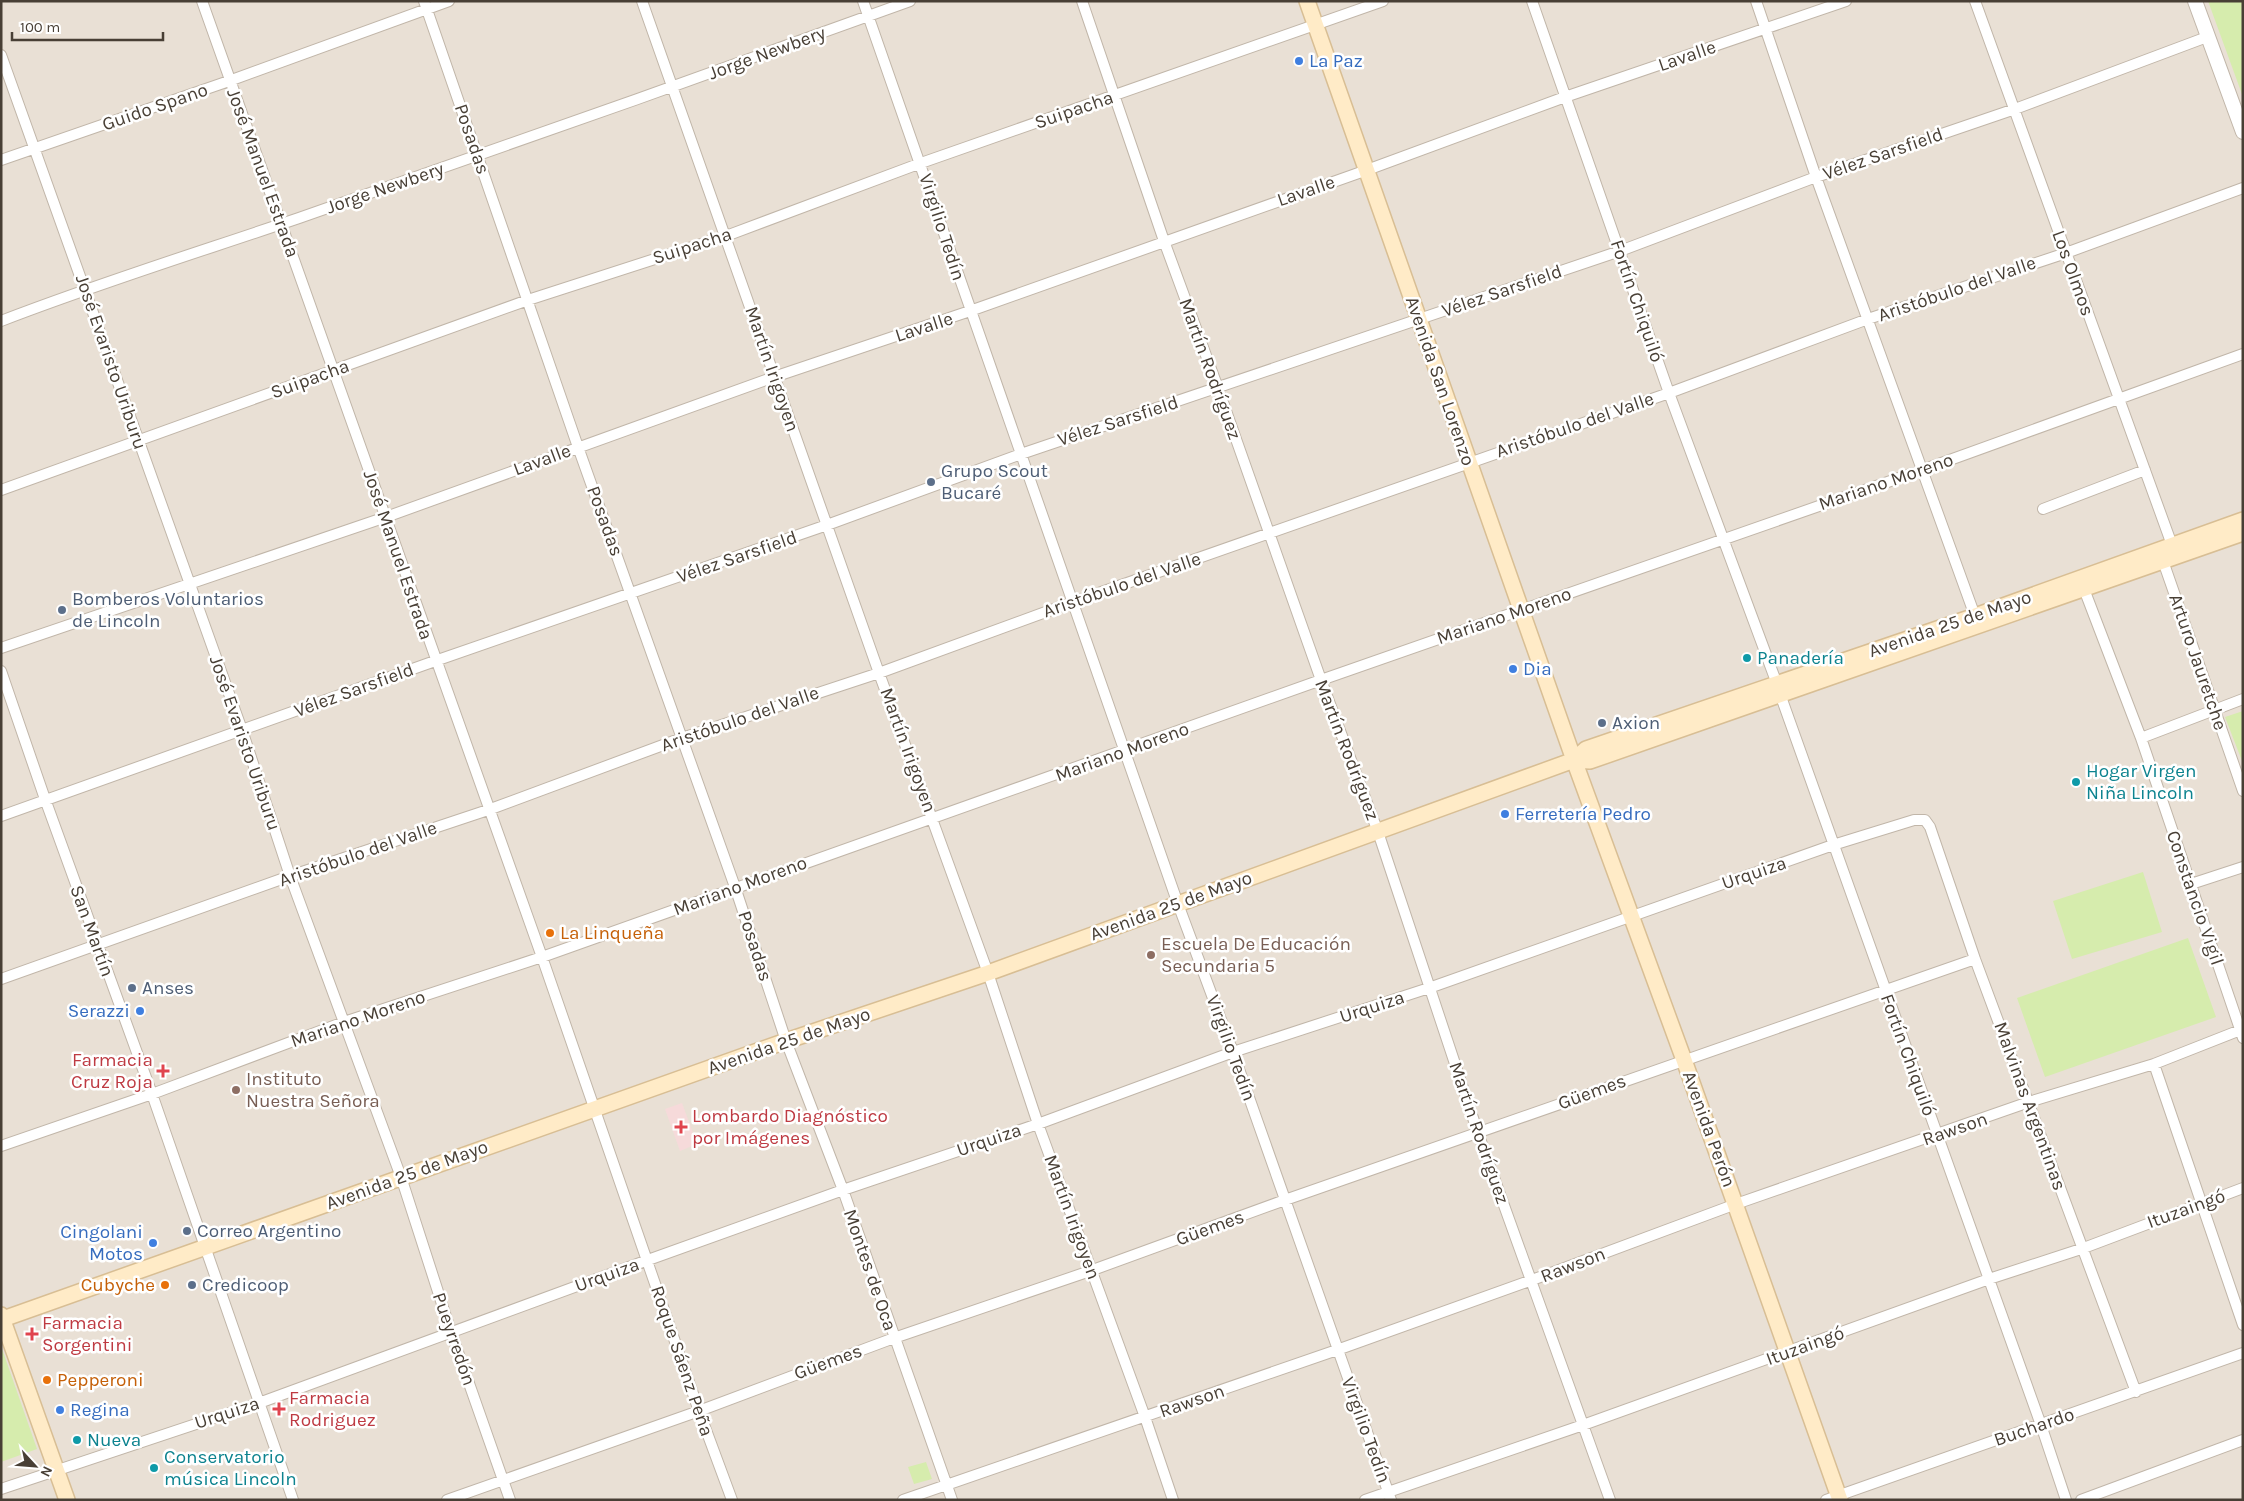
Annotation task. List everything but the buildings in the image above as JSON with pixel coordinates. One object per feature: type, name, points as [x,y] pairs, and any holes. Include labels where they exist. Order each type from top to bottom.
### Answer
[{"type":"main road","name":"Avenida San Lorenzo","points":[[1307,1],[1574,760]]},
{"type":"main road","name":"Avenida 25 de Mayo","points":[[1977,621],[2084,589],[2243,520]]},
{"type":"main road","name":"Avenida 25 de Mayo","points":[[2,1317],[206,1247],[786,1041],[988,973],[1574,760],[1586,749],[1778,689],[2167,553],[2243,533]]},
{"type":"main road","name":"Avenida Perón","points":[[1574,760],[1736,1204],[1788,1352],[1835,1498]]},
{"type":"main road","points":[[2,1317],[67,1500]]},
{"type":"street","name":"José Manuel Estrada","points":[[202,1],[229,82],[386,517],[435,661],[595,1108]]},
{"type":"street","name":"Guido Spano","points":[[1,160],[229,82],[425,5],[449,1]]},
{"type":"street","name":"Martín Irigoyen","points":[[642,1],[674,87],[879,673],[988,973],[1038,1124],[1090,1271],[1145,1418],[1173,1500]]},
{"type":"street","name":"Virgilio Tedín","points":[[863,1],[1178,904],[1233,1052],[1390,1496]]},
{"type":"street","name":"Jorge Newbery","points":[[1,321],[86,288],[281,224],[477,156],[910,1]]},
{"type":"street","name":"Martín Rodríguez","points":[[1082,1],[1164,241],[1218,388],[1268,534],[1378,832],[1478,1133],[1610,1500]]},
{"type":"street","name":"Suipacha","points":[[1,490],[528,300],[726,236],[921,163],[1383,1]]},
{"type":"street","name":"Fortín Chiquiló","points":[[1532,1],[1669,393],[1778,689],[2041,1425],[2066,1500]]},
{"type":"street","points":[[1756,1],[1816,176],[1977,621]]},
{"type":"street","name":"Lavalle","points":[[1,648],[386,517],[774,377],[970,311],[1366,170],[1565,97],[1846,1]]},
{"type":"street","name":"Los Olmos","points":[[1975,1],[2145,470],[2167,553]]},
{"type":"street","points":[[2195,1],[2243,132]]},
{"type":"street","name":"Posadas","points":[[425,5],[578,447],[735,887],[786,1041]]},
{"type":"street","name":"Vélez Sarsfield","points":[[1,816],[435,661],[827,525],[1021,454],[1620,251],[1816,176],[2015,110],[2207,37]]},
{"type":"street","name":"José Evaristo Uriburu","points":[[1,54],[86,288],[137,440],[242,730],[290,876],[401,1177]]},
{"type":"street","name":"Aristóbulo del Valle","points":[[1,979],[290,876],[488,810],[682,738],[879,673],[1468,462],[1669,393],[1868,319],[2066,253],[2243,188]]},
{"type":"street","name":"Mariano Moreno","points":[[1,1146],[152,1094],[344,1022],[542,957],[1321,680],[1922,470],[2119,397],[2243,354]]},
{"type":"street","points":[[2042,509],[2145,470]]},
{"type":"street","name":"Arturo Jauretche","points":[[2167,553],[2215,709],[2239,768],[2243,791]]},
{"type":"street","name":"Constancio Vigil","points":[[2084,589],[2141,738],[2242,1033]]},
{"type":"street","name":"San Martín","points":[[1,671],[44,800],[152,1094],[293,1500]]},
{"type":"street","points":[[2141,738],[2243,699]]},
{"type":"street","name":"Urquiza","points":[[1,1489],[259,1403],[842,1190],[1038,1124],[1233,1052],[1430,988],[1833,845],[1914,820],[1925,820]]},
{"type":"street","name":"Malvinas Argentinas","points":[[1925,820],[1930,827],[1975,959],[2136,1392]]},
{"type":"street","points":[[2191,884],[2243,867]]},
{"type":"street","name":"Güemes","points":[[447,1500],[699,1411],[894,1338],[1090,1271],[1285,1200],[1975,959]]},
{"type":"street","name":"Rawson","points":[[903,1500],[1145,1418],[1337,1350],[1736,1204],[1937,1136],[2029,1102],[2154,1064],[2242,1033]]},
{"type":"street","name":"Montes de Oca","points":[[786,1041],[842,1190],[952,1500]]},
{"type":"street","points":[[2154,1064],[2243,1325]]},
{"type":"street","name":"Roque Sáenz Peña","points":[[595,1108],[699,1411],[732,1500]]},
{"type":"street","name":"Pueyrredón","points":[[401,1177],[451,1332],[510,1500]]},
{"type":"street","name":"Ituzaingó","points":[[1365,1500],[1390,1496],[1989,1279],[2082,1249],[2243,1188]]},
{"type":"street","name":"Buchardo","points":[[1835,1498],[2243,1353]]},
{"type":"street","points":[[2081,1500],[2243,1440]]},
{"type":"shaded area","points":[[1,1],[2243,1],[2243,1500],[1,1500]]},
{"type":"shaded area","name":"Lombardo Diagnóstico por Imágenes","points":[[682,1103],[697,1144],[680,1151],[665,1109]]},
{"type":"green space","points":[[2208,1],[2243,1],[2243,97]]},
{"type":"green space","points":[[2243,711],[2243,761],[2242,761],[2225,717]]},
{"type":"green space","points":[[2143,872],[2162,932],[2072,959],[2053,901]]},
{"type":"green space","points":[[2188,938],[2216,1017],[2045,1077],[2017,998]]},
{"type":"green space","points":[[1,1346],[37,1449],[1,1462]]},
{"type":"green space","points":[[926,1462],[932,1479],[914,1484],[908,1467]]},
{"type":"place","name":"La Paz","points":[[1299,61]]},
{"type":"place","name":"Grupo Scout Bucaré","points":[[931,482]]},
{"type":"place","name":"Bomberos Voluntarios de Lincoln","points":[[62,610]]},
{"type":"place","name":"Panadería","points":[[1747,658]]},
{"type":"place","name":"Dia","points":[[1513,669]]},
{"type":"place","name":"Axion","points":[[1602,723]]},
{"type":"place","name":"Hogar Virgen Niña Lincoln","points":[[2076,782]]},
{"type":"place","name":"Ferretería Pedro","points":[[1505,814]]},
{"type":"place","name":"La Linqueña","points":[[550,933]]},
{"type":"place","name":"Escuela De Educación Secundaria 5","points":[[1151,955]]},
{"type":"place","name":"Anses","points":[[132,988]]},
{"type":"place","name":"Serazzi","points":[[140,1011]]},
{"type":"place","name":"Farmacia Cruz Roja","points":[[163,1071]]},
{"type":"place","name":"Instituto Nuestra Señora","points":[[236,1090]]},
{"type":"place","name":"Lombardo Diagnóstico por Imágenes","points":[[681,1127]]},
{"type":"place","name":"Correo Argentino","points":[[187,1231]]},
{"type":"place","name":"Cingolani Motos","points":[[153,1243]]},
{"type":"place","name":"Cubyche","points":[[165,1285]]},
{"type":"place","name":"Credicoop","points":[[192,1285]]},
{"type":"place","name":"Farmacia Sorgentini","points":[[32,1334]]},
{"type":"place","name":"Pepperoni","points":[[47,1380]]},
{"type":"place","name":"Farmacia Rodriguez","points":[[279,1409]]},
{"type":"place","name":"Regina","points":[[60,1410]]},
{"type":"place","name":"Nueva","points":[[77,1440]]},
{"type":"place","name":"Conservatorio música Lincoln","points":[[154,1468]]}]
